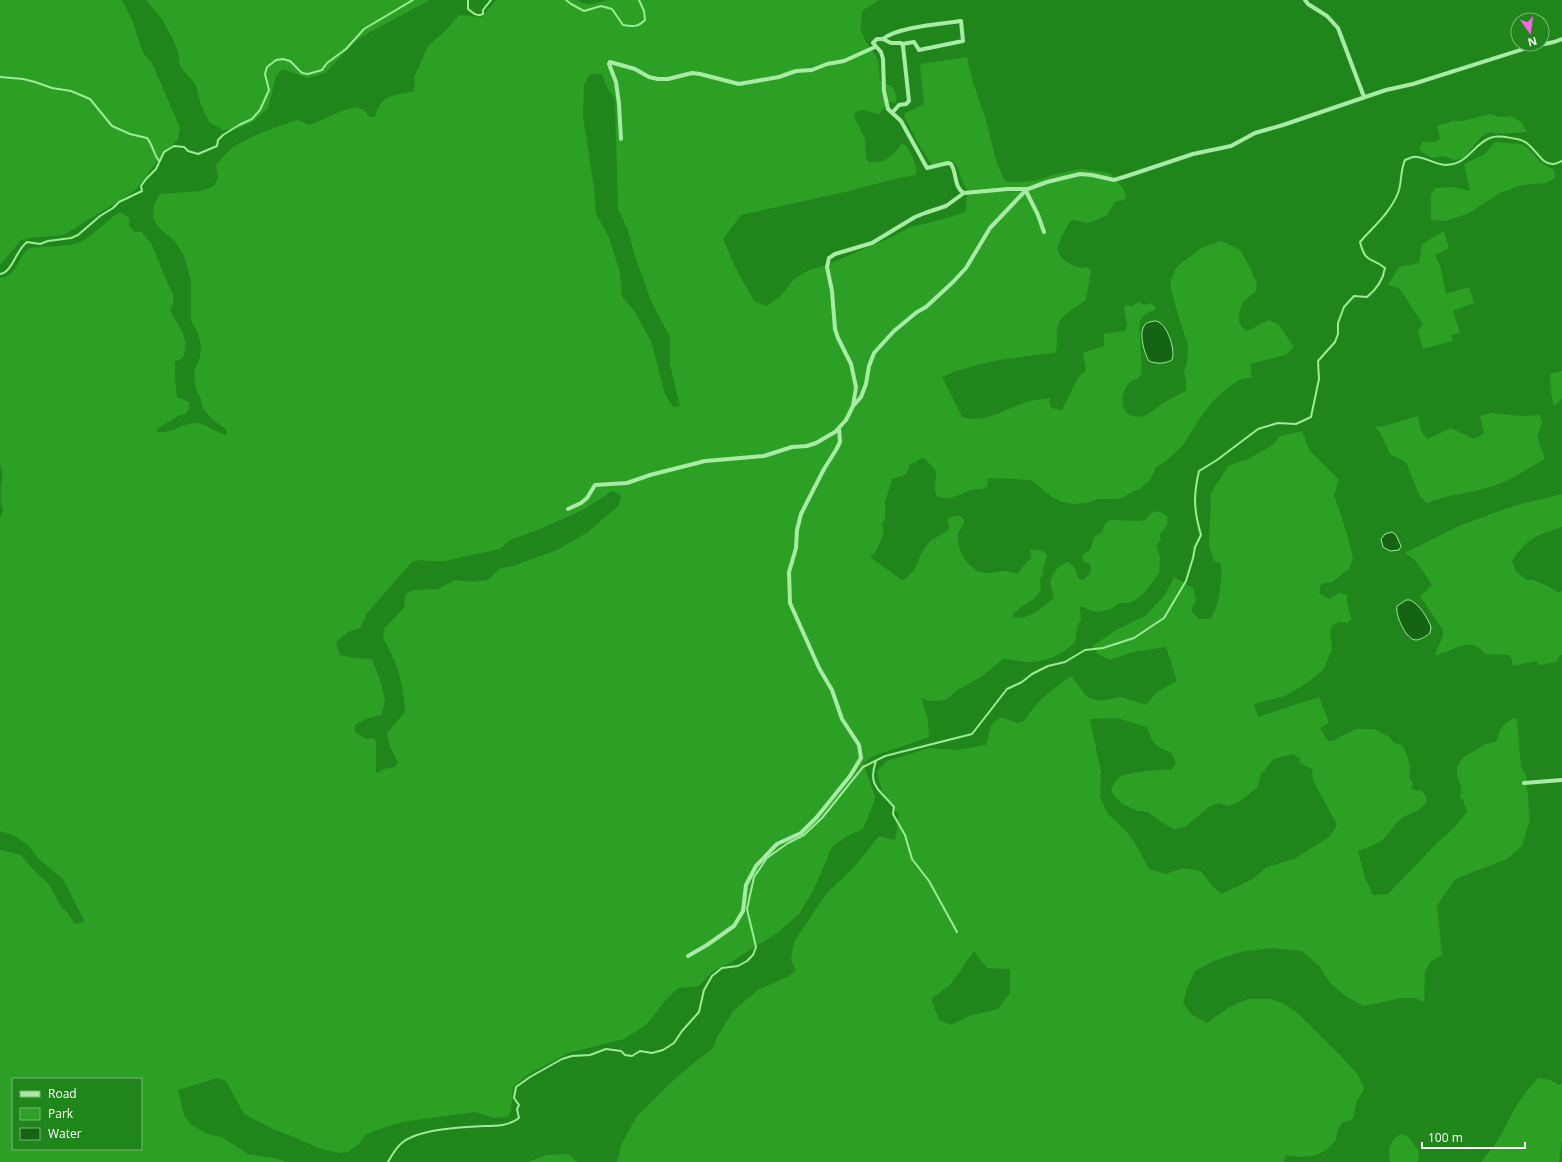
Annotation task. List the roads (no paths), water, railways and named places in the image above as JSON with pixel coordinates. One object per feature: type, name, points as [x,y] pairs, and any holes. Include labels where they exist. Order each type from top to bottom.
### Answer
[{"type":"street","points":[[1305,0],[1308,4],[1327,16],[1338,28],[1364,97]]},
{"type":"street","points":[[883,39],[887,35],[899,31],[961,21],[963,41],[919,50],[914,42],[902,44],[895,42],[891,43],[877,38],[872,43],[881,52],[883,59],[885,102],[888,109],[901,121],[927,168],[948,163],[951,164],[956,175],[957,186],[960,191],[964,193]]},
{"type":"street","points":[[568,509],[581,503],[587,498],[595,485],[627,483],[705,460],[764,456],[792,447],[816,443],[835,432],[861,397],[874,352],[894,331],[926,307],[953,282],[966,268],[990,228],[1027,190],[1047,182],[1080,174],[1114,180],[1193,154],[1227,147],[1255,132],[1283,125],[1386,90],[1412,84],[1530,47],[1562,39]]},
{"type":"street","points":[[892,113],[899,105],[906,104],[909,101],[902,44]]},
{"type":"street","points":[[620,139],[619,104],[616,82],[609,64],[610,62],[635,69],[649,77],[658,79],[668,79],[692,73],[739,84],[779,77],[796,71],[812,70],[827,64],[844,61],[875,47]]},
{"type":"street","points":[[853,406],[856,387],[854,374],[835,329],[832,291],[827,267],[829,258],[835,254],[872,242],[915,217],[946,206],[964,193],[1008,189],[1027,190]]},
{"type":"street","points":[[1027,190],[1044,232]]},
{"type":"street","points":[[688,956],[708,945],[734,926],[743,911],[746,885],[756,866],[777,844],[801,834],[817,817],[850,776],[861,758],[859,744],[842,719],[832,690],[819,668],[790,603],[789,572],[796,548],[797,530],[801,514],[824,469],[840,442],[839,428]]},
{"type":"street","points":[[1524,783],[1562,780]]},
{"type":"water","points":[[1152,321],[1156,321],[1164,327],[1167,332],[1173,350],[1172,360],[1163,363],[1149,361],[1142,341],[1142,330],[1144,326]]},
{"type":"water","points":[[1392,532],[1396,535],[1401,546],[1399,550],[1390,551],[1383,547],[1381,539],[1385,534]]},
{"type":"water","points":[[1406,600],[1414,602],[1425,615],[1431,627],[1430,633],[1425,637],[1416,640],[1412,639],[1405,632],[1399,621],[1397,606]]},
{"type":"waterway","points":[[0,274],[8,270],[20,250],[27,242],[40,244],[48,241],[71,238],[78,235],[119,202],[142,191],[141,186],[156,169],[164,152],[174,146],[184,147],[188,151],[198,154],[217,146],[218,140],[223,135],[252,119],[260,110],[269,90],[265,74],[267,67],[276,60],[283,59],[290,61],[302,73],[308,74],[322,70],[327,63],[346,49],[364,29],[413,0]]},
{"type":"waterway","points":[[468,0],[468,9],[479,15],[483,14],[483,10],[491,0]]},
{"type":"waterway","points":[[566,0],[584,11],[601,6],[612,9],[623,25],[633,26],[638,25],[645,20],[644,11],[639,0]]},
{"type":"waterway","points":[[0,77],[23,79],[52,88],[71,91],[90,99],[112,126],[130,134],[147,138],[151,143],[155,155],[159,161]]},
{"type":"waterway","points":[[388,1162],[394,1151],[403,1142],[420,1134],[453,1128],[502,1125],[515,1121],[519,1118],[517,1109],[519,1105],[514,1098],[516,1087],[530,1077],[562,1059],[572,1056],[590,1055],[606,1049],[621,1051],[625,1055],[632,1056],[640,1051],[652,1053],[663,1050],[674,1043],[682,1031],[699,1012],[704,990],[712,976],[722,968],[738,966],[747,961],[753,955],[756,947],[747,909],[754,877],[767,858],[788,843],[804,835],[822,818],[863,767],[885,756],[972,734],[1007,689],[1022,682],[1032,674],[1048,666],[1065,662],[1085,650],[1103,648],[1134,638],[1164,618],[1186,581],[1195,547],[1201,535],[1195,503],[1199,471],[1217,460],[1258,429],[1278,423],[1296,424],[1311,417],[1319,379],[1318,361],[1335,342],[1338,334],[1338,323],[1344,307],[1354,296],[1367,297],[1374,291],[1383,276],[1385,268],[1364,254],[1360,242],[1381,219],[1395,200],[1398,193],[1402,168],[1405,160],[1415,157],[1423,158],[1442,165],[1454,164],[1466,158],[1484,141],[1500,136],[1523,141],[1548,163],[1554,164],[1562,161]]},
{"type":"waterway","points":[[876,761],[873,776],[876,787],[894,807],[893,814],[905,835],[912,859],[929,881],[957,932]]}]
